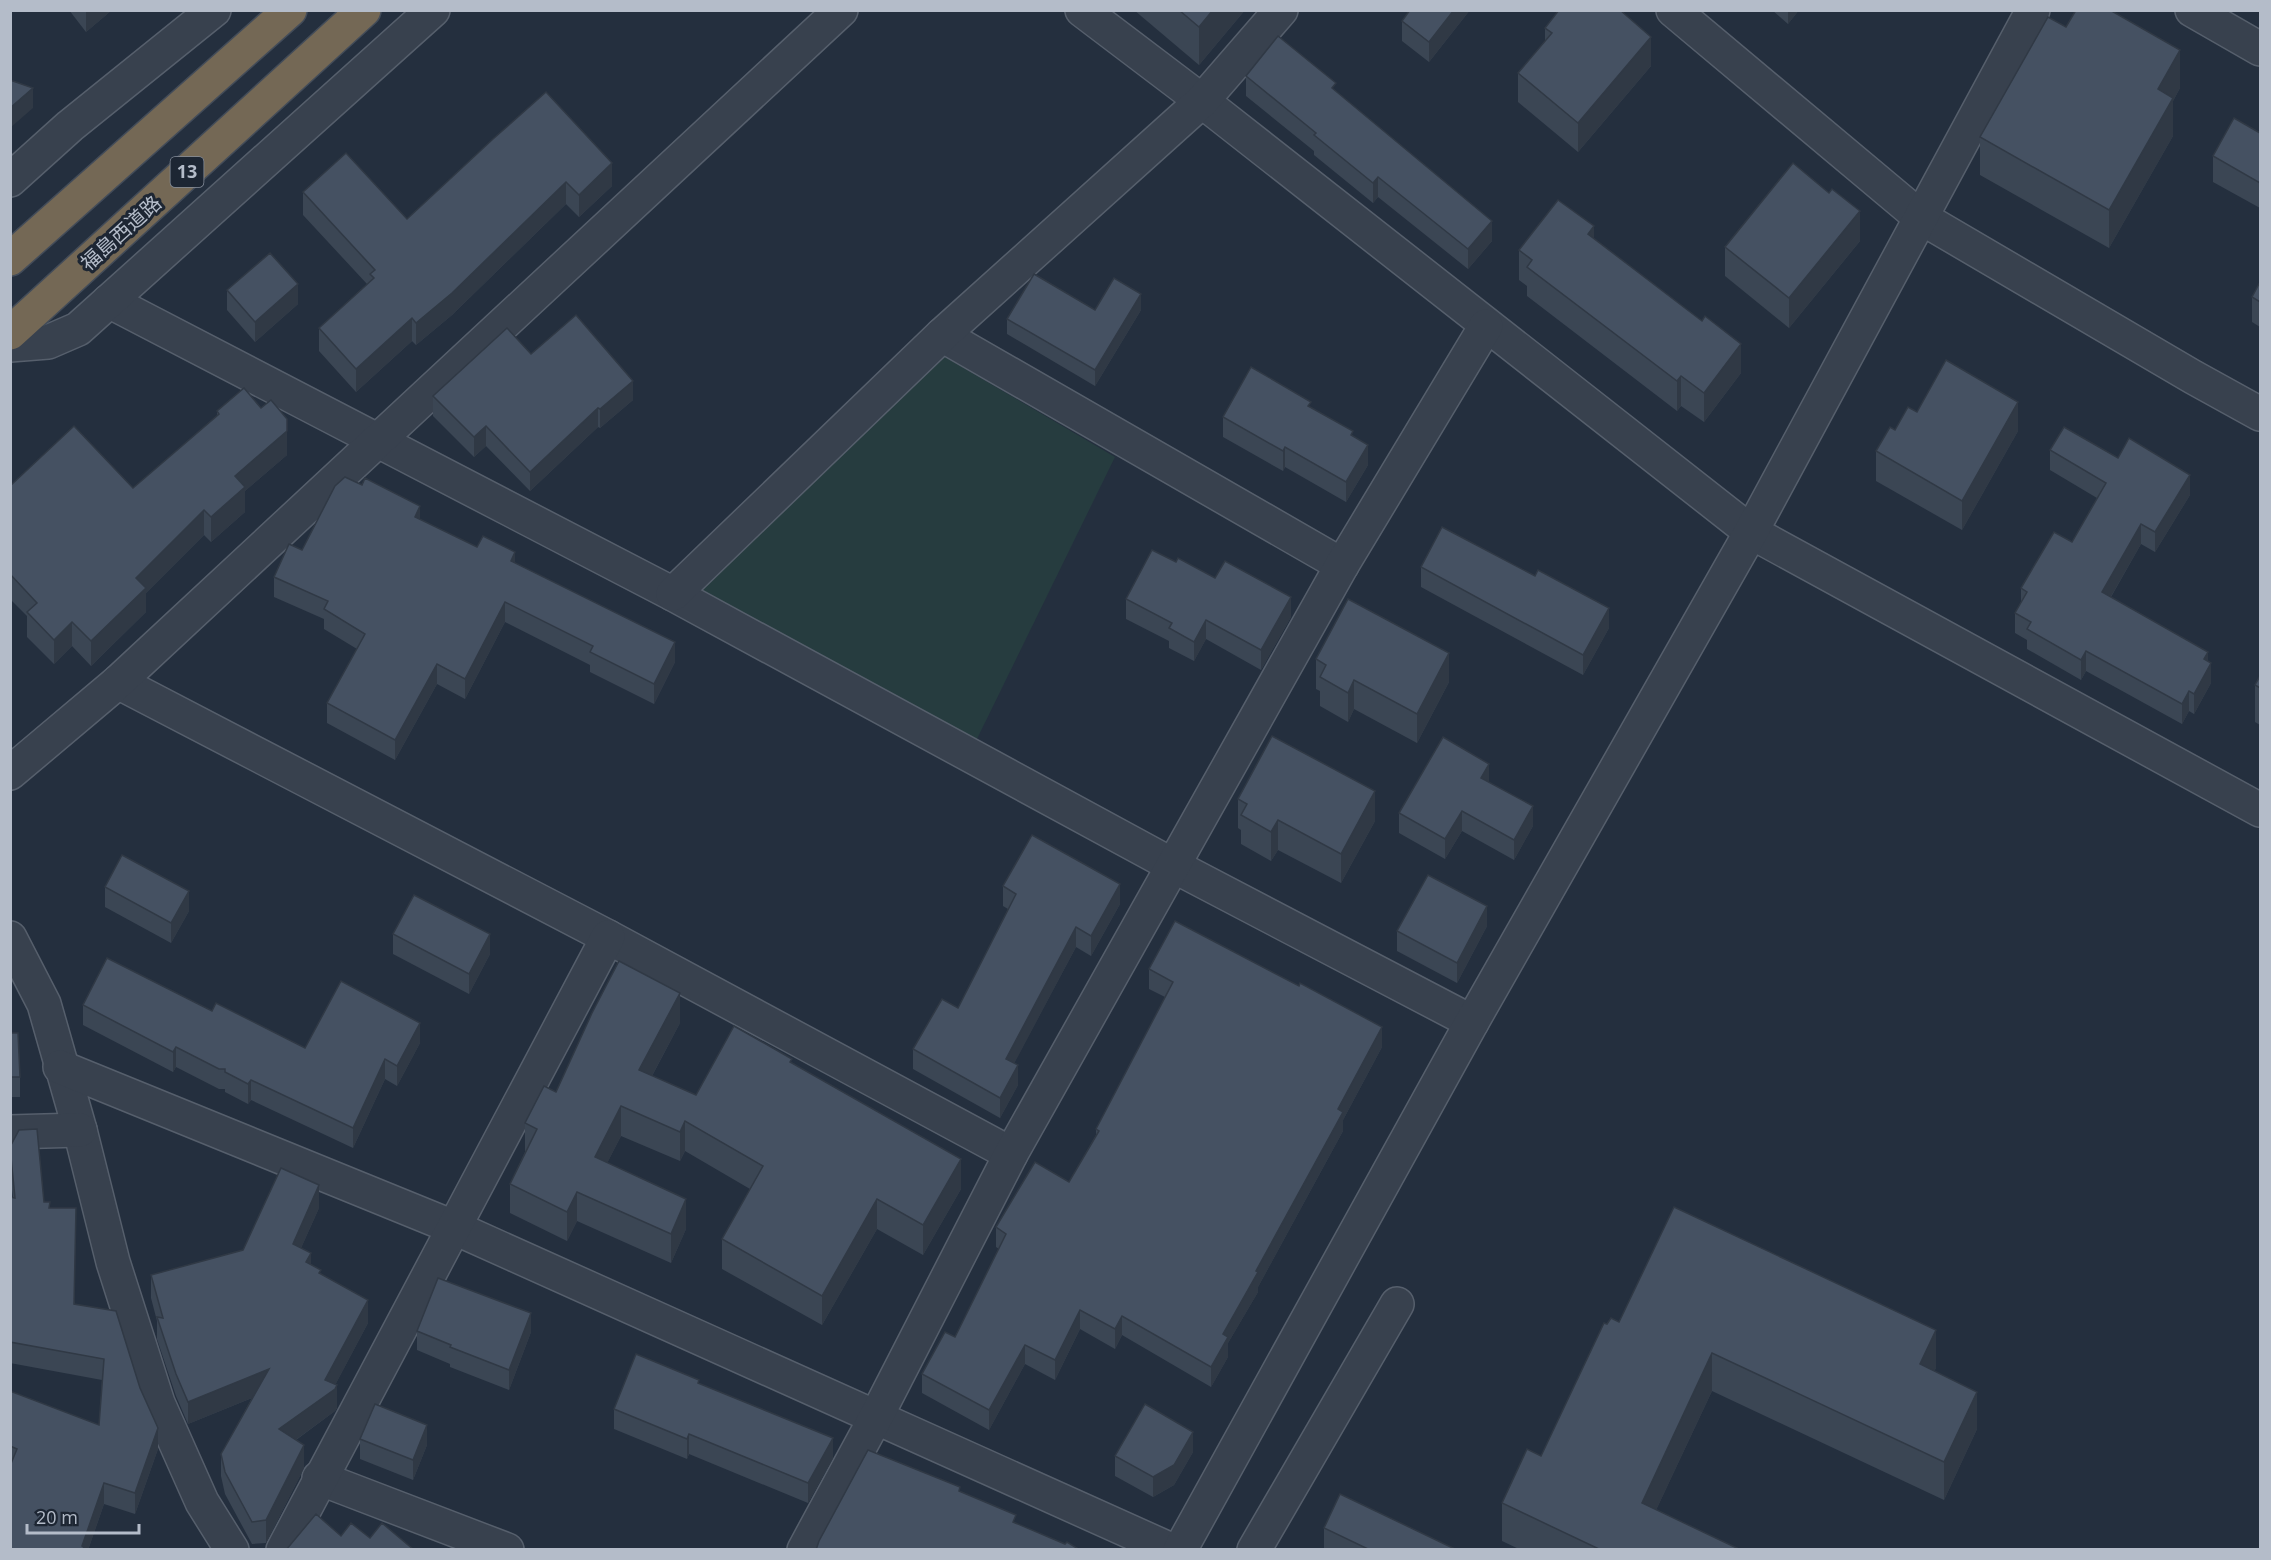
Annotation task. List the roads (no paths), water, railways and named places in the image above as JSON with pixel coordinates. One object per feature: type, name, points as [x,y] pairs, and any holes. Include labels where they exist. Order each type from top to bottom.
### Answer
[{"type":"highway","points":[[10,259],[290,10]]},
{"type":"highway","name":"福島西道路","points":[[10,333],[364,10]]},
{"type":"street","points":[[10,180],[70,126],[214,10]]},
{"type":"street","points":[[10,345],[48,342],[78,329],[433,10]]},
{"type":"street","points":[[10,773],[118,682],[841,10]]},
{"type":"street","points":[[1082,10],[1202,101],[1751,532],[2260,810]]},
{"type":"street","points":[[673,594],[942,335],[1202,101],[1281,10]]},
{"type":"street","points":[[1673,10],[1920,217],[2260,414]]},
{"type":"street","points":[[1180,1550],[1472,1022],[1751,532],[2033,10]]},
{"type":"street","points":[[2192,10],[2260,49]]},
{"type":"street","points":[[109,301],[673,594],[1174,866],[1472,1022]]},
{"type":"street","points":[[804,1550],[876,1417],[1011,1154],[1342,565],[1486,326]]},
{"type":"street","points":[[942,335],[1342,565]]},
{"type":"street","points":[[118,682],[608,937],[1011,1154]]},
{"type":"street","points":[[283,1550],[319,1478],[608,937]]},
{"type":"street","points":[[10,938],[44,1004],[60,1067],[80,1130],[113,1262],[158,1402],[202,1502],[232,1550]]},
{"type":"street","points":[[60,1067],[453,1227],[1171,1550]]},
{"type":"street","points":[[10,1132],[80,1130]]},
{"type":"street","points":[[1254,1550],[1397,1304]]},
{"type":"street","points":[[319,1478],[507,1550]]}]
